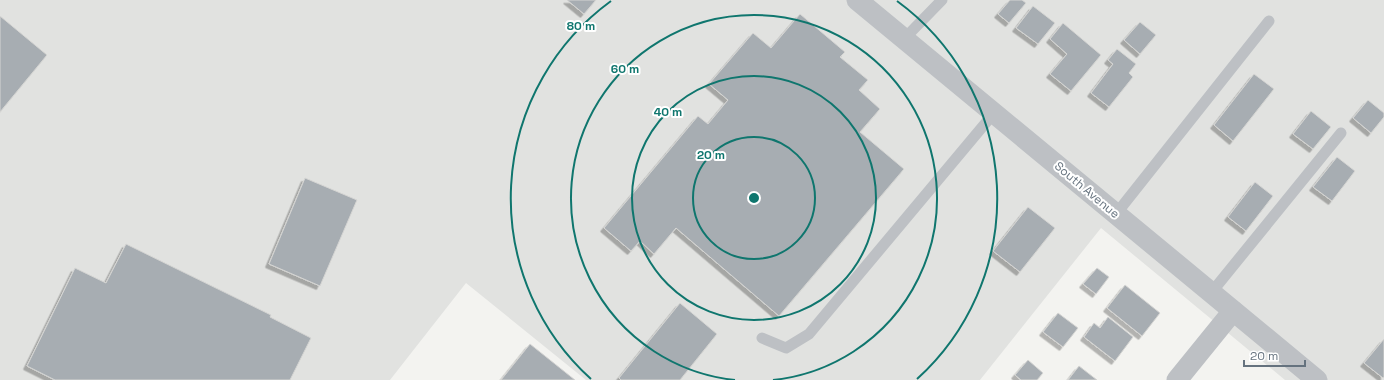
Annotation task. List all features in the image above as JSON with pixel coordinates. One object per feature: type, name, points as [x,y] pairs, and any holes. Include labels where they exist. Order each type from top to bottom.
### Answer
[{"type":"street","name":"South Avenue","points":[[857,0],[1316,380]]},
{"type":"street","points":[[1177,380],[1233,311]]},
{"type":"lane","points":[[904,39],[942,0]]},
{"type":"lane","points":[[1116,214],[1269,21]]},
{"type":"lane","points":[[762,338],[786,348],[809,334],[994,114]]},
{"type":"lane","points":[[1211,293],[1341,133]]},
{"type":"shaded area","points":[[0,0],[1384,0],[1384,380],[1285,380],[1101,228],[980,380],[586,380],[466,283],[390,380],[0,380]]},
{"type":"building","points":[[567,0],[596,0],[584,14]]},
{"type":"building","points":[[1010,0],[1022,0],[1026,3],[1009,23],[998,14]]},
{"type":"building","points":[[1033,6],[1055,23],[1038,44],[1016,28]]},
{"type":"building","points":[[800,14],[845,52],[840,57],[868,80],[859,90],[880,109],[860,132],[904,169],[779,316],[676,228],[654,254],[640,241],[631,251],[604,228],[698,116],[708,124],[728,100],[709,84],[753,33],[771,48]]},
{"type":"building","points":[[0,16],[47,55],[0,112]]},
{"type":"building","points":[[1140,22],[1156,35],[1140,54],[1124,40]]},
{"type":"building","points":[[1063,23],[1101,55],[1071,91],[1050,74],[1067,54],[1050,39]]},
{"type":"building","points":[[1117,49],[1136,64],[1129,73],[1133,77],[1109,107],[1091,93],[1113,64],[1108,60]]},
{"type":"building","points":[[1254,74],[1274,89],[1233,141],[1214,125]]},
{"type":"building","points":[[1368,100],[1384,113],[1384,117],[1371,133],[1353,118]]},
{"type":"building","points":[[1311,111],[1331,127],[1313,149],[1293,134]]},
{"type":"building","points":[[1337,157],[1355,171],[1332,201],[1313,187]]},
{"type":"building","points":[[305,178],[357,200],[320,286],[269,264]]},
{"type":"building","points":[[1255,182],[1273,196],[1246,231],[1228,217]]},
{"type":"building","points":[[1028,207],[1055,228],[1020,272],[993,251]]},
{"type":"building","points":[[126,244],[271,315],[270,317],[311,338],[290,380],[55,380],[27,366],[75,268],[106,283]]},
{"type":"building","points":[[1097,268],[1109,277],[1096,294],[1083,284]]},
{"type":"building","points":[[1125,285],[1160,313],[1142,336],[1107,308]]},
{"type":"building","points":[[680,303],[717,334],[680,380],[621,380],[619,378]]},
{"type":"building","points":[[1058,313],[1078,328],[1063,347],[1043,332]]},
{"type":"building","points":[[1108,317],[1133,337],[1115,361],[1084,337],[1094,323],[1100,328]]},
{"type":"building","points":[[1384,339],[1384,377],[1383,378],[1364,363]]},
{"type":"building","points":[[530,344],[575,380],[501,380]]},
{"type":"building","points":[[1028,360],[1043,373],[1037,380],[1021,380],[1015,375]]},
{"type":"building","points":[[1079,366],[1097,380],[1068,380]]}]
